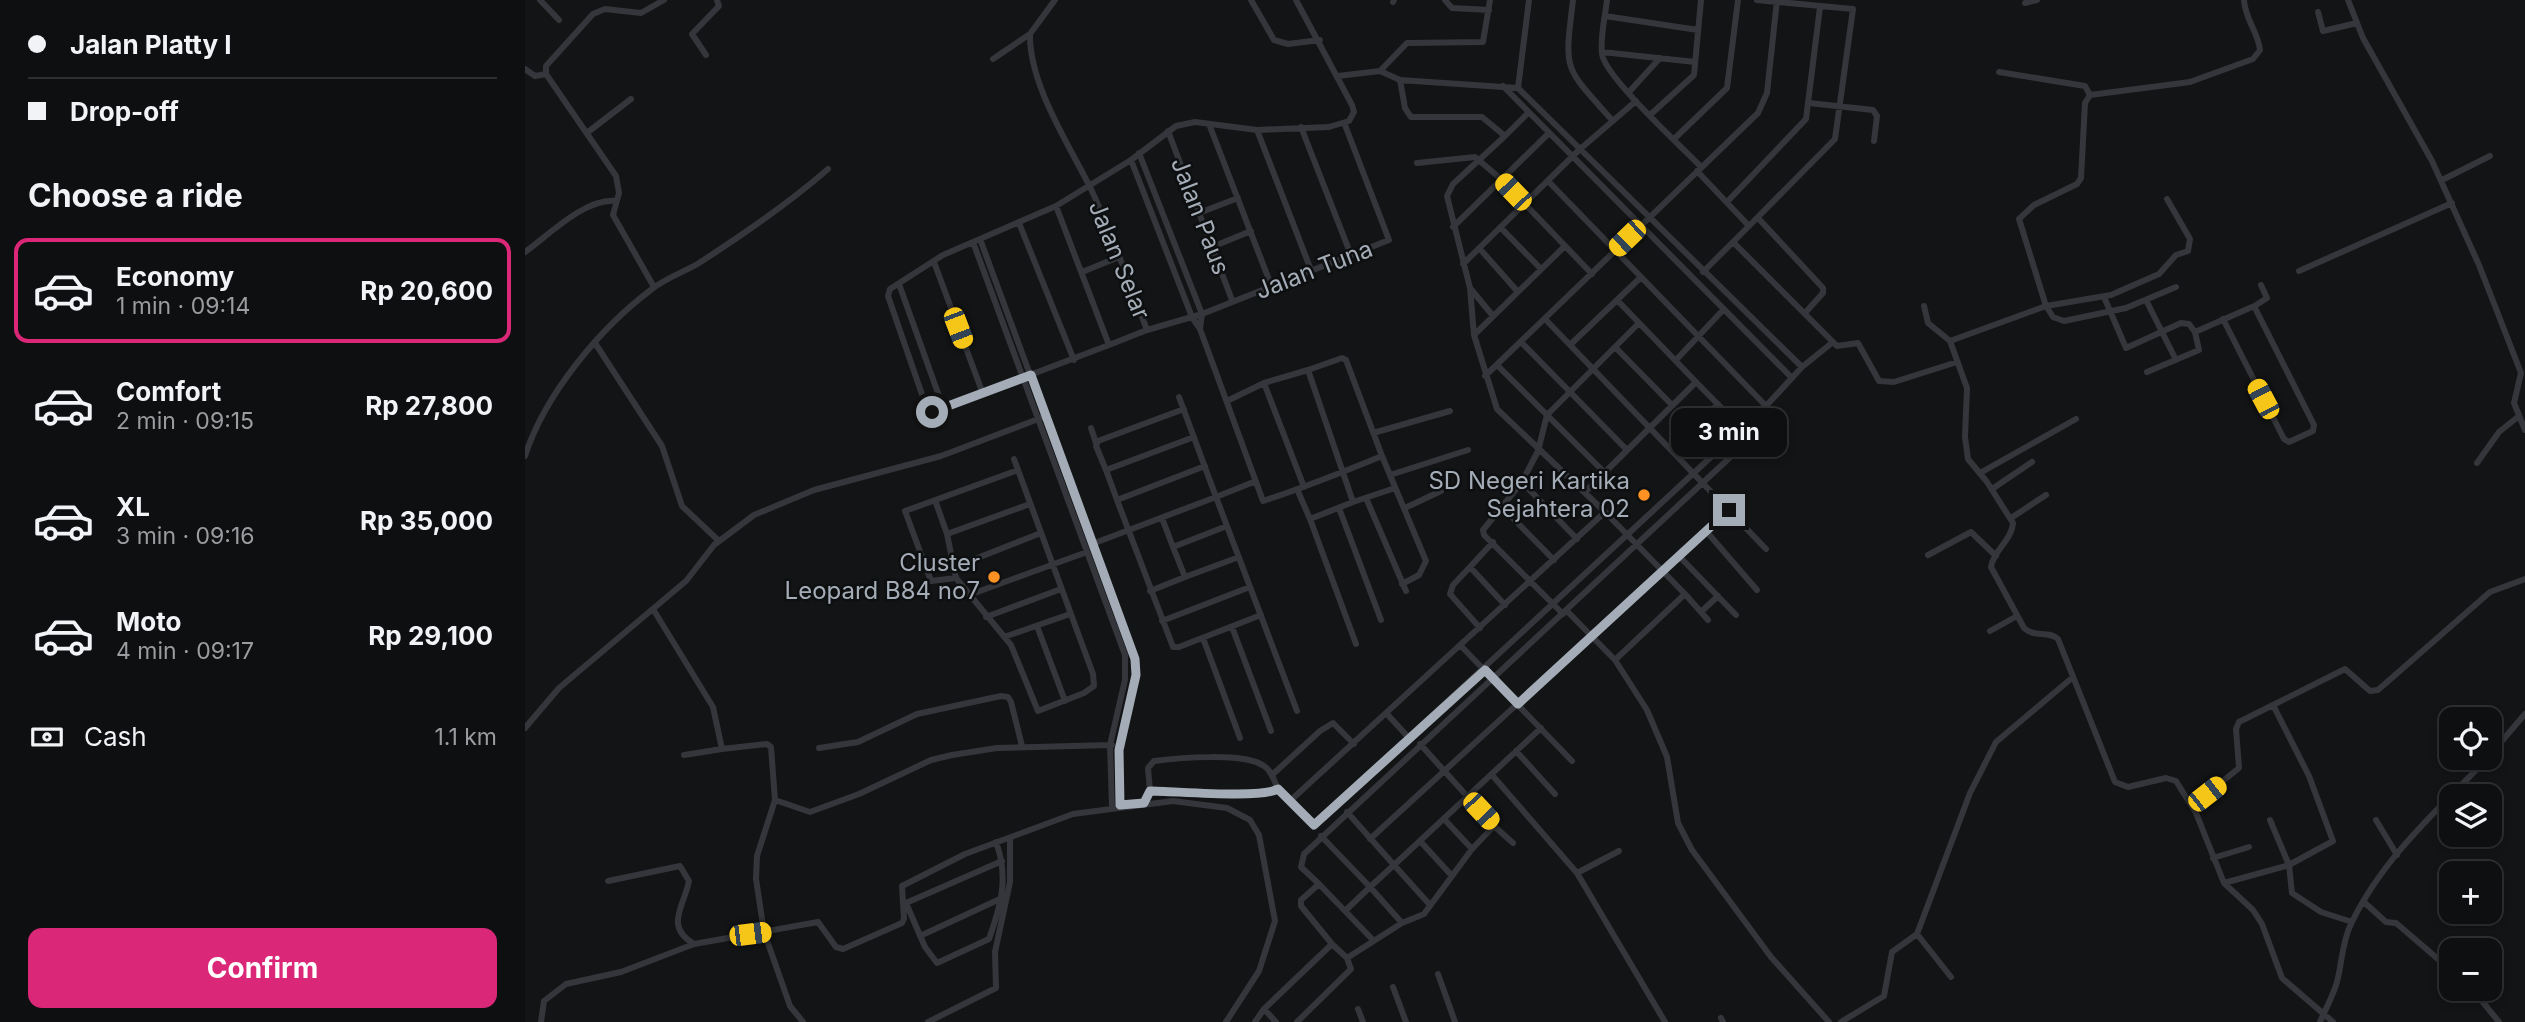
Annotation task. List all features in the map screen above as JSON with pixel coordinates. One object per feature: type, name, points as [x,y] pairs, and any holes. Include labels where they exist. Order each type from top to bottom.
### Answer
[{"type":"street","points":[[540,0],[559,20]]},
{"type":"street","points":[[600,0],[605,9]]},
{"type":"street","points":[[654,287],[613,215],[619,182],[547,74],[548,62],[587,19],[605,9],[641,13],[664,0]]},
{"type":"street","points":[[706,55],[692,34],[719,6],[717,0]]},
{"type":"street","points":[[993,59],[1030,34],[1055,0]]},
{"type":"street","points":[[1251,0],[1274,40],[1288,44],[1320,40]]},
{"type":"street","points":[[1147,330],[944,410],[932,412],[926,406],[887,292],[943,255],[1056,206],[1131,160],[1168,131],[1184,123],[1257,130],[1345,125],[1354,112],[1320,40],[1296,0]]},
{"type":"street","points":[[1445,0],[1452,8],[1489,9]]},
{"type":"street","points":[[1380,71],[1408,43],[1483,43],[1490,0]]},
{"type":"street","points":[[1518,88],[1529,0]]},
{"type":"street","points":[[1573,0],[1567,47],[1569,69],[1612,120]]},
{"type":"street","points":[[1607,0],[1602,51],[1606,63],[1636,101],[1674,139],[1749,226]]},
{"type":"street","points":[[1650,115],[1694,75],[1701,0]]},
{"type":"street","points":[[1674,139],[1727,88],[1738,0]]},
{"type":"street","points":[[1756,0],[1853,9]]},
{"type":"street","points":[[1703,272],[1832,145],[1837,134],[1842,106],[1854,0]]},
{"type":"street","points":[[2025,3],[2037,0]]},
{"type":"street","points":[[2090,95],[2190,82],[2253,60],[2260,46],[2248,21],[2244,0]]},
{"type":"street","points":[[2348,0],[2357,23],[2452,203],[2521,373],[2514,403],[2525,430]]},
{"type":"street","points":[[1485,376],[1546,320],[1762,107],[1767,93],[1777,1]]},
{"type":"street","points":[[1727,202],[1803,125],[1809,103],[1820,7]]},
{"type":"street","points":[[2318,12],[2323,31],[2357,23]]},
{"type":"street","points":[[1605,16],[1698,30]]},
{"type":"street","name":"Jalan Selar","points":[[1030,34],[1030,50],[1050,106],[1090,186],[1147,330],[1192,317]]},
{"type":"street","points":[[1602,51],[1695,62]]},
{"type":"street","points":[[1629,92],[1660,58]]},
{"type":"street","points":[[525,69],[535,76],[547,74]]},
{"type":"street","points":[[1338,76],[1380,71],[1400,80],[1518,88],[1802,367]]},
{"type":"street","points":[[1999,72],[2085,86],[2090,95]]},
{"type":"street","points":[[1400,80],[1405,108],[1411,117],[1482,117],[1505,136]]},
{"type":"street","points":[[1503,86],[1527,114],[1791,378]]},
{"type":"street","points":[[2090,95],[2085,103],[2081,178],[2077,184],[2034,205],[2019,219],[2046,306],[2059,321],[2110,313],[2176,287]]},
{"type":"street","points":[[587,132],[631,99]]},
{"type":"street","points":[[1463,264],[1579,150],[1636,101]]},
{"type":"street","points":[[1809,103],[1875,111],[1874,141]]},
{"type":"street","points":[[1527,114],[1449,191],[1447,202],[1470,288],[1474,335],[1485,376],[1499,412],[1585,492],[1663,570],[1708,620]]},
{"type":"street","points":[[1209,124],[1271,285]]},
{"type":"street","name":"Jalan Tuna","points":[[1192,317],[1374,248],[1390,236],[1345,125]]},
{"type":"street","points":[[1301,127],[1351,255]]},
{"type":"street","points":[[1257,130],[1311,270]]},
{"type":"street","name":"Jalan Paus","points":[[1168,131],[1232,300]]},
{"type":"street","points":[[1453,227],[1548,134]]},
{"type":"street","points":[[1139,153],[1202,314],[1200,330]]},
{"type":"street","points":[[1417,163],[1469,156],[1478,160],[1501,179],[1592,274]]},
{"type":"street","points":[[2442,180],[2490,156]]},
{"type":"street","points":[[1131,160],[1192,317],[1200,330],[1263,501],[1382,456]]},
{"type":"street","points":[[525,456],[546,407],[596,344],[654,287],[709,257],[788,202],[828,169]]},
{"type":"street","points":[[1548,181],[1766,405]]},
{"type":"street","points":[[1199,213],[1238,198]]},
{"type":"street","points":[[1950,341],[2046,306],[2104,297],[2159,274],[2176,255],[2188,251],[2190,239],[2167,199]]},
{"type":"street","points":[[525,252],[586,209],[604,200],[616,201]]},
{"type":"street","points":[[2299,271],[2452,203]]},
{"type":"street","points":[[1056,206],[1109,345]]},
{"type":"street","points":[[1758,218],[1823,288],[1823,293],[1805,313]]},
{"type":"street","points":[[1019,223],[1074,360]]},
{"type":"street","points":[[1501,228],[1541,269]]},
{"type":"street","points":[[1212,247],[1251,231]]},
{"type":"street","points":[[976,241],[1031,375],[1137,666],[1119,745],[1120,805]]},
{"type":"street","points":[[976,241],[1126,663],[1110,744],[1112,807]]},
{"type":"street","points":[[1733,242],[1833,342],[1841,347],[1858,344],[1876,378],[1883,383],[1957,362]]},
{"type":"street","points":[[1474,335],[1565,246]]},
{"type":"street","points":[[1480,249],[1518,292]]},
{"type":"street","points":[[1082,272],[1119,257]]},
{"type":"street","points":[[934,262],[983,394]]},
{"type":"street","points":[[1570,345],[1640,278]]},
{"type":"street","points":[[899,284],[944,410]]},
{"type":"street","points":[[2195,332],[2253,307],[2267,298],[2261,285]]},
{"type":"street","points":[[1470,288],[1493,316]]},
{"type":"street","points":[[2104,297],[2126,348],[2161,330],[2185,322],[2195,332],[2199,350],[2147,372]]},
{"type":"street","points":[[1617,300],[1743,429]]},
{"type":"street","points":[[2146,300],[2176,360]]},
{"type":"street","points":[[1924,306],[1929,323],[1950,341],[1968,398],[1966,453],[1973,467],[2011,518],[2012,531],[1992,560],[1992,570],[2017,616],[2029,633],[2055,635],[2115,782],[2128,787],[2173,779],[2192,806],[2224,883],[2258,917],[2282,978],[2322,1019],[2333,1022]]},
{"type":"street","points":[[2223,319],[2284,439],[2290,442],[2313,431],[2314,425],[2253,307]]},
{"type":"street","points":[[1676,360],[1723,310]]},
{"type":"street","points":[[1546,320],[1766,549]]},
{"type":"street","points":[[1639,323],[1547,415],[1538,451],[1522,482],[1483,530],[1554,605],[1615,660],[1638,693],[1660,738],[1683,835],[1771,957],[1829,1022]]},
{"type":"street","points":[[1521,342],[1627,450]]},
{"type":"street","points":[[1373,940],[1300,864],[1304,854],[1564,612],[1791,378],[1833,342]]},
{"type":"street","points":[[596,344],[662,446],[682,506],[719,541]]},
{"type":"street","points":[[1615,347],[1672,405]]},
{"type":"street","points":[[1227,401],[1264,383],[1345,358],[1395,488],[1425,554],[1426,566],[1404,587],[1367,498]]},
{"type":"street","points":[[1497,365],[1605,473]]},
{"type":"street","points":[[1308,370],[1353,502]]},
{"type":"street","points":[[1585,492],[1696,382]]},
{"type":"street","points":[[1264,383],[1356,644]]},
{"type":"street","points":[[1179,397],[1297,711]]},
{"type":"street","points":[[1672,449],[1718,404]]},
{"type":"street","points":[[1097,443],[1184,409]]},
{"type":"street","points":[[1373,433],[1450,411]]},
{"type":"street","points":[[525,728],[559,688],[685,581],[719,541],[754,515],[785,501],[941,456],[1046,416]]},
{"type":"street","points":[[2477,463],[2499,432],[2519,416]]},
{"type":"street","points":[[1980,473],[2076,419]]},
{"type":"street","points":[[1144,803],[1150,791],[1148,768],[1157,760],[1220,758],[1254,761],[1272,775],[1278,789],[1314,825],[1554,605],[1704,482],[1767,422]]},
{"type":"street","points":[[1091,428],[1173,647],[1261,615]]},
{"type":"street","points":[[1043,433],[1051,430]]},
{"type":"street","points":[[1105,470],[1195,437]]},
{"type":"street","points":[[1390,475],[1468,450]]},
{"type":"street","points":[[935,500],[947,534],[956,578],[1018,658],[1038,711],[1094,686],[1093,674],[1014,458]]},
{"type":"street","points":[[1992,489],[2032,462]]},
{"type":"street","points":[[1117,500],[1205,466]]},
{"type":"street","points":[[956,578],[931,581],[905,518],[905,511],[1019,470]]},
{"type":"street","points":[[1092,544],[1256,481]]},
{"type":"street","points":[[1522,482],[1577,539]]},
{"type":"street","points":[[1310,519],[1395,488]]},
{"type":"street","points":[[1405,508],[1441,492]]},
{"type":"street","points":[[2011,518],[2046,495]]},
{"type":"street","points":[[947,534],[1030,504]]},
{"type":"street","points":[[1339,508],[1381,620]]},
{"type":"street","points":[[1503,508],[1554,560]]},
{"type":"street","points":[[1370,839],[1729,510]]},
{"type":"street","points":[[1290,801],[1605,512]]},
{"type":"street","points":[[1162,518],[1185,577]]},
{"type":"street","points":[[1173,547],[1227,526]]},
{"type":"street","points":[[1706,531],[1757,590]]},
{"type":"street","points":[[952,568],[1041,533]]},
{"type":"street","points":[[1928,555],[1971,533],[1996,556]]},
{"type":"street","points":[[1480,628],[1450,594],[1453,585],[1493,542]]},
{"type":"street","points":[[969,595],[1087,552]]},
{"type":"street","points":[[1679,556],[1736,615]]},
{"type":"street","points":[[1150,591],[1239,558]]},
{"type":"street","points":[[1470,567],[1504,605]]},
{"type":"street","points":[[1095,577],[1104,573]]},
{"type":"street","points":[[2192,806],[2239,768],[2236,729],[2239,722],[2346,669],[2370,691],[2382,688],[2490,593],[2525,579]]},
{"type":"street","points":[[1162,621],[1250,587]]},
{"type":"street","points":[[986,617],[1061,589]]},
{"type":"street","points":[[1615,660],[1685,594]]},
{"type":"street","points":[[1701,612],[1718,596]]},
{"type":"street","points":[[653,609],[713,706],[722,749]]},
{"type":"street","points":[[1004,637],[1070,614]]},
{"type":"street","points":[[1990,631],[2017,616]]},
{"type":"street","points":[[1037,626],[1065,701]]},
{"type":"street","points":[[1232,627],[1271,731]]},
{"type":"street","points":[[1203,638],[1240,738]]},
{"type":"street","points":[[1461,646],[1572,761]]},
{"type":"street","points":[[1841,1022],[1884,996],[1892,952],[1917,934],[1970,793],[1996,742],[2073,677]]},
{"type":"street","points":[[819,748],[858,742],[917,714],[1001,696],[1008,697],[1011,702],[1022,747]]},
{"type":"street","points":[[2224,883],[2289,865],[2330,844],[2333,836],[2301,758],[2273,705]]},
{"type":"street","points":[[1387,714],[1409,738]]},
{"type":"street","points":[[2502,740],[2525,714]]},
{"type":"street","points":[[1272,775],[1319,731],[1333,723],[1355,744]]},
{"type":"street","points":[[1345,911],[1541,728]]},
{"type":"street","points":[[684,755],[770,744],[775,800],[757,856],[756,879],[764,932],[790,1006],[803,1022]]},
{"type":"street","points":[[1420,744],[1494,826],[1513,843]]},
{"type":"street","points":[[775,800],[810,812],[859,794],[931,760],[969,752],[1022,747],[1119,745]]},
{"type":"street","points":[[1516,751],[1555,794]]},
{"type":"street","points":[[2322,1019],[2336,984],[2352,922],[2397,855],[2442,801],[2473,770]]},
{"type":"street","points":[[1492,775],[1577,873],[1665,1022]]},
{"type":"street","points":[[1150,791],[1247,795],[1270,794],[1278,789]]},
{"type":"street","points":[[541,1022],[544,1001],[566,984],[621,972],[694,944],[818,922],[836,947],[842,948],[902,923],[904,919],[901,888],[905,883],[996,842],[1010,839],[1055,818],[1120,805],[1185,801],[1227,807],[1250,820],[1259,835],[1275,921],[1259,971],[1226,1022]]},
{"type":"street","points":[[1347,812],[1430,905]]},
{"type":"street","points":[[1444,819],[1472,849]]},
{"type":"street","points":[[2270,820],[2289,865],[2292,893],[2321,912],[2352,922]]},
{"type":"street","points":[[2376,820],[2397,855]]},
{"type":"street","points":[[1347,958],[1402,923],[1421,915],[1472,849],[1494,826]]},
{"type":"street","points":[[1321,836],[1402,923]]},
{"type":"street","points":[[928,1022],[996,988],[995,952],[1010,882],[1010,839]]},
{"type":"street","points":[[1420,841],[1452,876]]},
{"type":"street","points":[[996,842],[1002,861],[1002,898],[989,939],[943,963],[932,959],[906,903],[1002,861]]},
{"type":"street","points":[[2213,858],[2249,848]]},
{"type":"street","points":[[1577,873],[1619,850]]},
{"type":"street","points":[[608,881],[680,866],[688,881],[677,916],[678,928],[681,936],[694,944]]},
{"type":"street","points":[[1297,1022],[1349,975],[1351,969],[1347,958],[1301,906],[1301,900],[1319,884]]},
{"type":"street","points":[[920,936],[1002,898]]},
{"type":"street","points":[[2365,903],[2386,922],[2396,923],[2439,960]]},
{"type":"street","points":[[1917,934],[1951,977]]},
{"type":"street","points":[[1255,1022],[1264,1009],[1332,944]]},
{"type":"street","points":[[1438,974],[1455,1022]]},
{"type":"street","points":[[1393,987],[1406,1022]]},
{"type":"street","points":[[2482,1001],[2499,1022]]},
{"type":"street","points":[[1264,1009],[1276,1022]]},
{"type":"street","points":[[1358,1009],[1363,1022]]},
{"type":"place","name":"SD Negeri Kartika Sejahtera 02","points":[[1644,495]]},
{"type":"place","name":"Cluster Leopard B84 no7","points":[[994,577]]},
{"type":"route","points":[[932,412],[944,410],[1031,375],[1137,666],[1119,750],[1120,805],[1144,803],[1150,791],[1202,791],[1247,795],[1270,794],[1278,789],[1314,825],[1485,670],[1518,704],[1729,510]]}]
